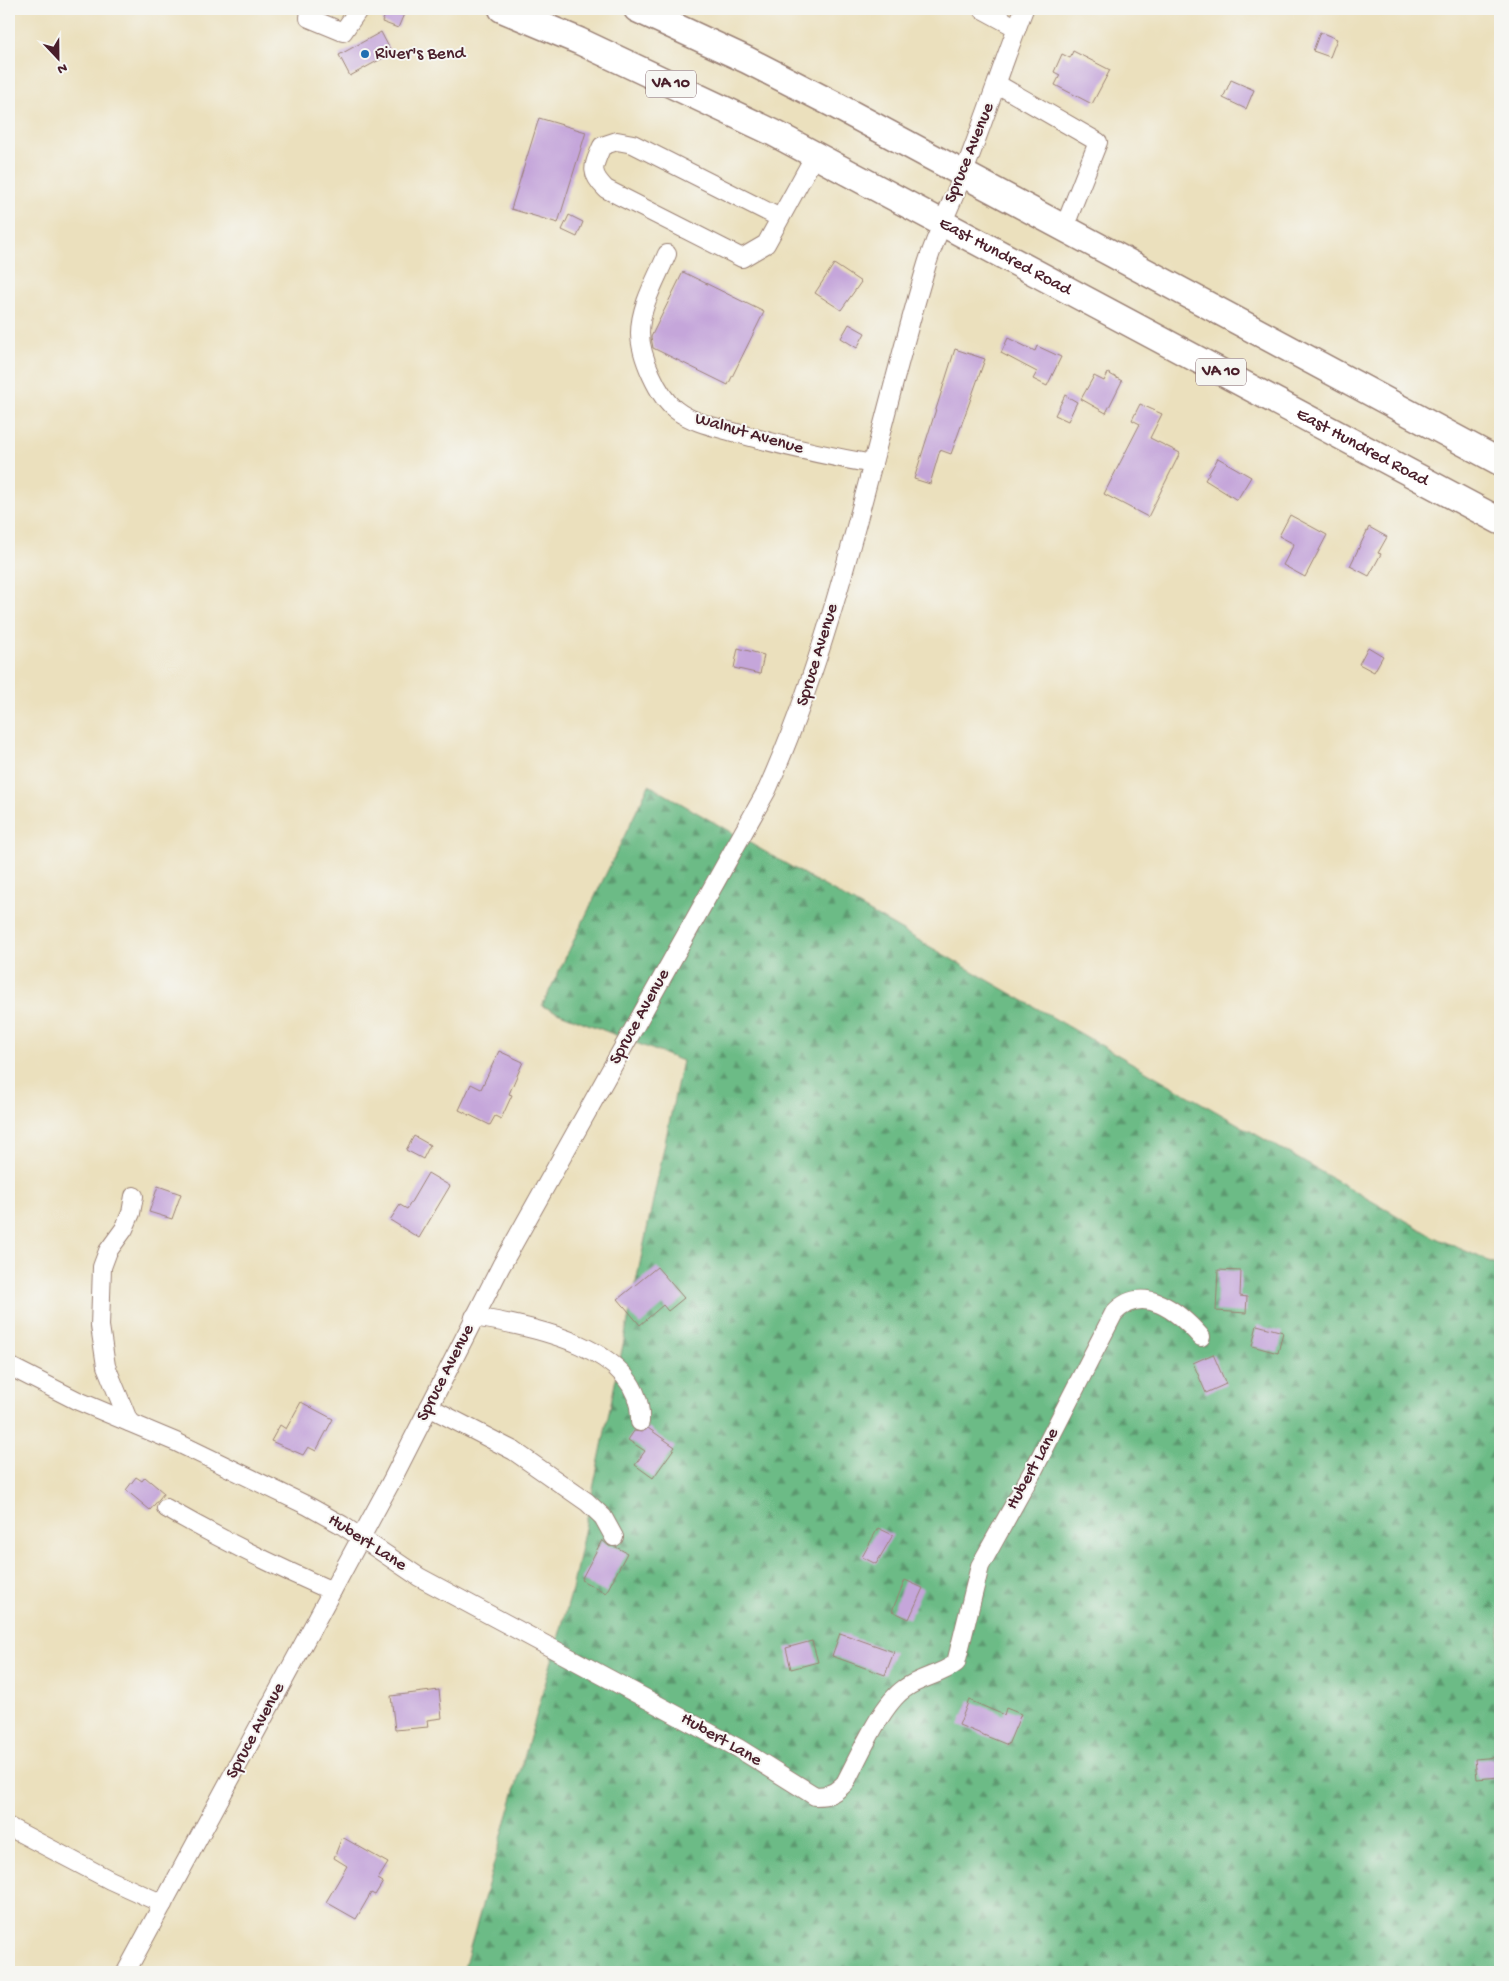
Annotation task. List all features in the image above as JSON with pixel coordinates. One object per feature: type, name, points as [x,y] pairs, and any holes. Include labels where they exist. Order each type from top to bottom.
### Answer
[{"type":"highway","name":"East Hundred Road","points":[[502,9],[588,45],[815,154],[1500,521]]},
{"type":"highway","points":[[638,9],[747,60],[964,174],[1500,462]]},
{"type":"street","points":[[310,9],[309,18],[343,32],[359,9]]},
{"type":"street","points":[[982,9],[1016,28]]},
{"type":"street","name":"Spruce Avenue","points":[[126,1972],[360,1538],[501,1266],[767,790],[793,732],[814,672],[927,263],[942,223],[964,174],[1024,9]]},
{"type":"street","points":[[997,84],[1098,142],[1064,228]]},
{"type":"street","points":[[780,218],[633,144],[618,141],[602,146],[593,167],[596,179],[606,189],[742,258],[766,244],[815,154]]},
{"type":"street","name":"Walnut Avenue","points":[[667,254],[643,310],[640,332],[641,352],[665,399],[675,410],[716,427],[770,443],[826,456],[873,464]]},
{"type":"street","points":[[129,1422],[106,1366],[100,1326],[102,1267],[108,1252],[124,1229],[134,1196]]},
{"type":"street","name":"Hubert Lane","points":[[9,1366],[76,1400],[176,1442],[308,1506],[342,1525],[419,1577],[720,1739],[815,1796],[826,1796],[836,1792],[844,1783],[890,1702],[904,1688],[948,1669],[956,1663],[980,1566],[1034,1469],[1114,1313],[1122,1304],[1135,1299],[1146,1299],[1177,1315],[1201,1338]]},
{"type":"street","points":[[474,1317],[544,1331],[571,1341],[600,1356],[621,1372],[631,1384],[638,1399],[640,1422]]},
{"type":"street","points":[[429,1407],[514,1451],[587,1502],[603,1517],[614,1536]]},
{"type":"street","points":[[166,1508],[212,1535],[271,1565],[332,1590]]},
{"type":"street","points":[[9,1827],[110,1880],[163,1904]]},
{"type":"green space","points":[[649,785],[1436,1238],[1500,1266],[1500,1972],[1222,1972],[1217,1970],[1216,1972],[463,1972],[572,1590],[682,1061],[542,1006]]},
{"type":"building","points":[[388,9],[404,14],[398,28],[382,22]]},
{"type":"building","name":"River's Bend","points":[[381,32],[392,53],[350,76],[339,55]]},
{"type":"building","points":[[1320,32],[1337,39],[1330,57],[1313,51]]},
{"type":"building","points":[[1073,51],[1110,70],[1092,104],[1055,85],[1060,75],[1054,72],[1062,54],[1070,58]]},
{"type":"building","points":[[1231,80],[1254,90],[1246,109],[1223,98]]},
{"type":"building","points":[[539,118],[586,132],[558,223],[511,209]]},
{"type":"building","points":[[569,215],[583,222],[577,237],[562,230]]},
{"type":"building","points":[[834,264],[861,282],[841,310],[815,293]]},
{"type":"building","points":[[683,272],[764,312],[728,385],[653,348],[651,337]]},
{"type":"building","points":[[849,324],[865,333],[857,348],[841,338]]},
{"type":"building","points":[[1008,338],[1035,351],[1037,346],[1061,357],[1047,386],[1033,379],[1037,372],[1001,353]]},
{"type":"building","points":[[955,349],[985,359],[951,454],[940,450],[930,484],[914,479]]},
{"type":"building","points":[[1108,373],[1122,381],[1106,413],[1081,399],[1094,376],[1104,381]]},
{"type":"building","points":[[1065,395],[1077,402],[1068,421],[1055,415]]},
{"type":"building","points":[[1140,404],[1162,414],[1150,438],[1180,453],[1148,517],[1104,494],[1140,424],[1132,420]]},
{"type":"building","points":[[1218,458],[1251,477],[1237,500],[1205,480]]},
{"type":"building","points":[[1290,515],[1327,535],[1305,577],[1283,565],[1294,544],[1279,536]]},
{"type":"building","points":[[1369,527],[1387,537],[1378,553],[1381,554],[1369,576],[1350,566]]},
{"type":"building","points":[[1368,647],[1383,656],[1374,672],[1359,664]]},
{"type":"building","points":[[738,648],[764,655],[760,674],[734,668]]},
{"type":"building","points":[[499,1051],[523,1062],[509,1094],[512,1095],[501,1119],[495,1116],[490,1125],[459,1110],[471,1084],[481,1089]]},
{"type":"building","points":[[414,1136],[430,1145],[423,1159],[406,1150]]},
{"type":"building","points":[[428,1173],[450,1186],[419,1238],[390,1220],[400,1205],[407,1209]]},
{"type":"building","points":[[158,1186],[181,1194],[172,1219],[149,1212]]},
{"type":"building","points":[[657,1267],[684,1298],[668,1311],[663,1305],[640,1325],[618,1299]]},
{"type":"building","points":[[1218,1270],[1241,1271],[1240,1296],[1247,1297],[1246,1313],[1216,1311]]},
{"type":"building","points":[[1257,1325],[1283,1332],[1278,1353],[1252,1346]]},
{"type":"building","points":[[1213,1354],[1226,1384],[1206,1393],[1193,1363]]},
{"type":"building","points":[[301,1402],[333,1419],[316,1451],[308,1447],[303,1455],[271,1441],[280,1425],[286,1429]]},
{"type":"building","points":[[648,1428],[675,1447],[653,1478],[635,1465],[645,1451],[628,1440],[634,1431],[642,1432]]},
{"type":"building","points":[[136,1477],[142,1481],[145,1477],[164,1493],[150,1510],[126,1490]]},
{"type":"building","points":[[878,1528],[893,1535],[876,1564],[862,1557]]},
{"type":"building","points":[[602,1540],[609,1546],[616,1547],[627,1553],[606,1593],[581,1580]]},
{"type":"building","points":[[905,1580],[923,1588],[909,1619],[892,1611]]},
{"type":"building","points":[[840,1633],[894,1652],[885,1675],[832,1656]]},
{"type":"building","points":[[812,1641],[818,1662],[791,1669],[786,1648]]},
{"type":"building","points":[[439,1690],[442,1718],[427,1720],[428,1727],[395,1730],[391,1696]]},
{"type":"building","points":[[969,1700],[1004,1715],[1006,1708],[1021,1714],[1008,1745],[959,1725]]},
{"type":"building","points":[[1498,1757],[1499,1777],[1477,1779],[1475,1759]]},
{"type":"building","points":[[342,1837],[388,1863],[378,1879],[383,1882],[375,1895],[371,1893],[356,1919],[326,1902],[347,1866],[334,1858]]},
{"type":"place","name":"River's Bend","points":[[365,54]]}]
